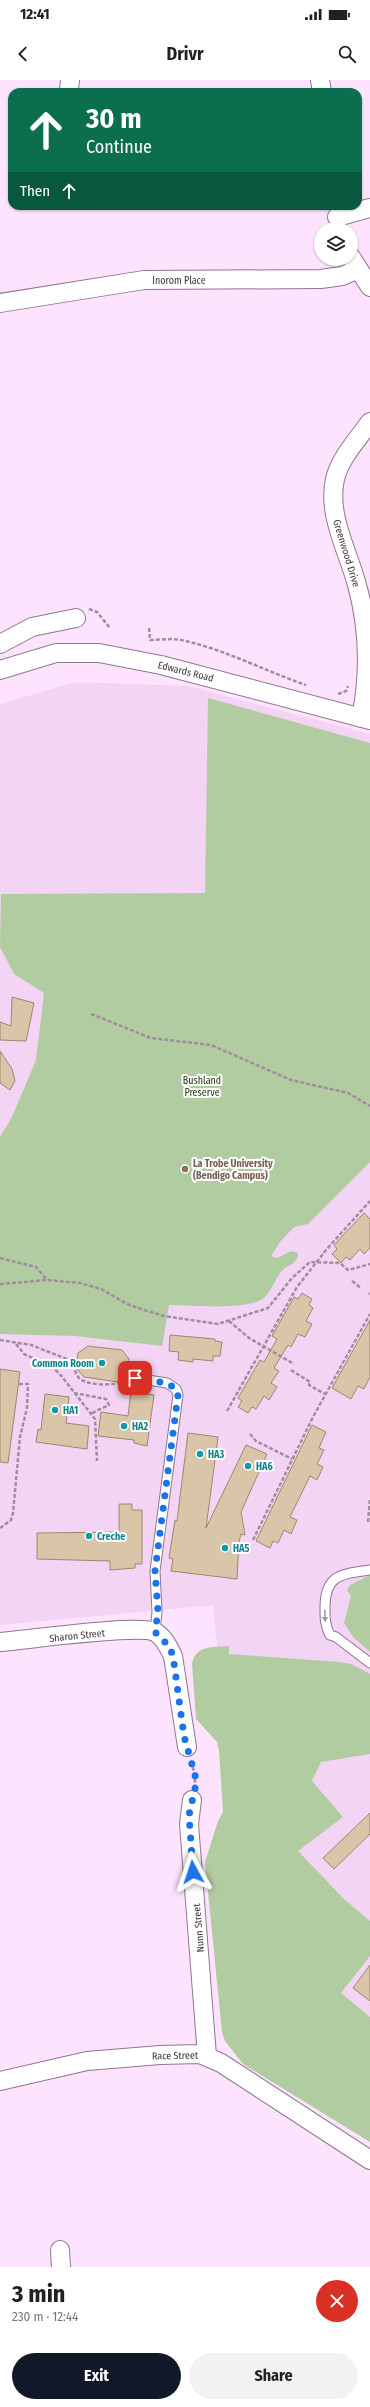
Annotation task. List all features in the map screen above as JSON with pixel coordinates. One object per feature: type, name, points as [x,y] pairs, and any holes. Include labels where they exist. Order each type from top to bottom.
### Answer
[{"type":"street","points":[[338,217],[370,208]]},
{"type":"street","name":"Inorom Place","points":[[0,303],[144,280],[321,279],[342,276],[351,266]]},
{"type":"street","points":[[356,266],[370,287]]},
{"type":"street","name":"Greenwood Drive","points":[[366,719],[369,672],[364,620],[357,584],[333,503],[339,468],[370,422]]},
{"type":"street","points":[[0,644],[32,627],[76,618]]},
{"type":"street","name":"Edwards Road","points":[[0,670],[56,653],[99,653],[175,668],[366,719]]},
{"type":"street","name":"Sharon Street","points":[[0,1642],[128,1630],[155,1632]]},
{"type":"street","points":[[155,1632],[169,1646],[173,1656],[187,1747]]},
{"type":"street","name":"Nunn Street","points":[[192,1800],[190,1824],[207,2056]]},
{"type":"street","name":"Race Street","points":[[0,2080],[64,2066],[108,2059],[180,2053],[207,2056],[370,2160]]},
{"type":"lane","points":[[135,1378],[167,1383],[176,1389],[178,1395],[155,1571],[158,1612],[155,1632]]},
{"type":"lane","points":[[370,1570],[339,1576],[327,1588],[325,1596],[326,1626],[330,1635],[336,1637],[370,1663]]},
{"type":"path","points":[[148,628],[150,640],[180,640],[216,650],[265,671],[313,687]]},
{"type":"path","points":[[334,694],[339,694],[346,691],[350,681]]},
{"type":"path","points":[[91,1014],[151,1038],[211,1045],[291,1080],[348,1093],[370,1106]]},
{"type":"path","points":[[227,1411],[297,1287],[315,1263],[370,1201]]},
{"type":"path","points":[[0,1258],[36,1267],[47,1280]]},
{"type":"path","points":[[0,1284],[47,1280],[93,1285],[135,1307],[164,1316],[218,1324],[268,1308],[292,1278],[310,1262],[340,1263],[348,1270],[370,1264]]},
{"type":"path","points":[[352,1281],[361,1288]]},
{"type":"path","points":[[253,1540],[325,1394],[370,1314]]},
{"type":"path","points":[[229,1321],[232,1326],[294,1364]]},
{"type":"path","points":[[0,1340],[16,1344],[31,1345],[71,1361],[78,1376],[85,1381],[115,1385],[130,1378],[135,1378]]},
{"type":"path","points":[[16,1344],[24,1354],[54,1369],[74,1392],[94,1419],[97,1461]]},
{"type":"path","points":[[291,1370],[310,1382],[309,1385],[325,1394]]},
{"type":"path","points":[[0,1528],[11,1520],[13,1513],[20,1437],[27,1408],[28,1384],[18,1384]]},
{"type":"path","points":[[74,1392],[106,1399],[109,1405],[90,1414]]},
{"type":"path","points":[[250,1434],[256,1441],[292,1459]]},
{"type":"path","points":[[368,1522],[370,1498]]},
{"type":"path","points":[[187,1747],[195,1775],[192,1800]]},
{"type":"shaded area","name":"La Trobe University (Bendigo Campus)","points":[[76,682],[188,686],[370,734],[370,2142],[230,1776],[213,1605],[0,1625],[0,704]]},
{"type":"green space","name":"Bushland Preserve","points":[[208,698],[370,743],[370,1162],[308,1224],[294,1227],[280,1242],[271,1256],[277,1258],[291,1251],[298,1253],[298,1257],[294,1262],[283,1269],[264,1298],[246,1305],[233,1306],[169,1305],[162,1346],[75,1336],[0,1334],[0,1137],[12,1117],[36,1060],[44,993],[14,974],[0,947],[1,894],[205,893]]},
{"type":"green space","points":[[370,1575],[370,1652],[353,1637],[344,1623],[351,1596],[347,1590],[350,1585]]},
{"type":"green space","points":[[229,1646],[229,1654],[339,1662],[351,1664],[370,1674],[370,1754],[321,1762],[312,1781],[343,1817],[298,1851],[344,1899],[370,1921],[370,1956],[341,1993],[370,2017],[370,2142],[243,2064],[225,2041],[222,2032],[205,1862],[218,1821],[223,1812],[219,1751],[217,1742],[196,1719],[192,1664],[197,1653],[201,1650],[211,1647]]},
{"type":"building","points":[[12,997],[34,1003],[26,1041],[0,1040],[0,1022],[11,1026]]},
{"type":"building","points":[[0,1051],[12,1069],[15,1081],[10,1090],[0,1083]]},
{"type":"building","points":[[364,1213],[370,1219],[370,1248],[364,1254],[360,1249],[350,1260],[346,1257],[341,1263],[332,1254],[337,1249],[334,1245]]},
{"type":"building","points":[[302,1293],[312,1299],[309,1305],[313,1308],[306,1321],[312,1324],[305,1337],[298,1334],[291,1347],[288,1345],[274,1368],[279,1371],[271,1383],[277,1387],[269,1400],[264,1396],[256,1409],[252,1407],[248,1413],[238,1407],[242,1401],[238,1398],[260,1360],[264,1362],[277,1339],[272,1336],[294,1297],[298,1299]]},
{"type":"building","points":[[370,1320],[370,1377],[364,1389],[358,1386],[351,1399],[332,1388]]},
{"type":"building","points":[[170,1335],[215,1339],[215,1341],[222,1342],[220,1356],[213,1356],[213,1361],[193,1359],[193,1362],[178,1360],[179,1352],[169,1351]]},
{"type":"building","name":"Common Room","points":[[88,1346],[122,1350],[129,1359],[125,1383],[84,1377],[76,1368],[78,1353]]},
{"type":"building","points":[[0,1369],[20,1372],[8,1463],[0,1462]]},
{"type":"building","name":"HA2","points":[[131,1392],[154,1395],[147,1446],[134,1443],[134,1440],[98,1436],[101,1412],[128,1416]]},
{"type":"building","name":"HA1","points":[[45,1394],[69,1397],[66,1423],[89,1426],[87,1449],[36,1442],[38,1429],[41,1430]]},
{"type":"building","points":[[312,1425],[326,1432],[319,1448],[324,1450],[317,1464],[323,1467],[317,1480],[310,1476],[290,1517],[297,1520],[291,1534],[284,1530],[278,1543],[273,1541],[270,1548],[256,1541]]},
{"type":"building","points":[[188,1433],[218,1437],[206,1528],[246,1445],[267,1454],[241,1512],[245,1535],[241,1534],[239,1542],[237,1579],[171,1571],[173,1559],[169,1558],[175,1520],[177,1521]]},
{"type":"building","name":"Creche","points":[[119,1504],[132,1504],[132,1510],[142,1510],[142,1564],[135,1564],[135,1568],[110,1570],[110,1561],[37,1559],[37,1533],[119,1532]]},
{"type":"building","points":[[370,1813],[370,1834],[334,1869],[323,1858]]},
{"type":"building","points":[[370,1965],[370,2001],[353,1988]]},
{"type":"place","name":"La Trobe University (Bendigo Campus)","points":[[185,1169]]},
{"type":"place","name":"Common Room","points":[[102,1363]]},
{"type":"place","name":"HA1","points":[[55,1410]]},
{"type":"place","name":"HA2","points":[[124,1426]]},
{"type":"place","name":"HA3","points":[[200,1454]]},
{"type":"place","name":"HA6","points":[[248,1466]]},
{"type":"place","name":"Creche","points":[[89,1536]]},
{"type":"place","name":"HA5","points":[[225,1548]]},
{"type":"route","points":[[135,1378],[167,1383],[176,1389],[178,1395],[155,1571],[158,1612],[155,1632],[169,1646],[173,1656],[176,1667],[182,1727],[195,1775],[196,1784],[189,1815],[193,1872]]}]
